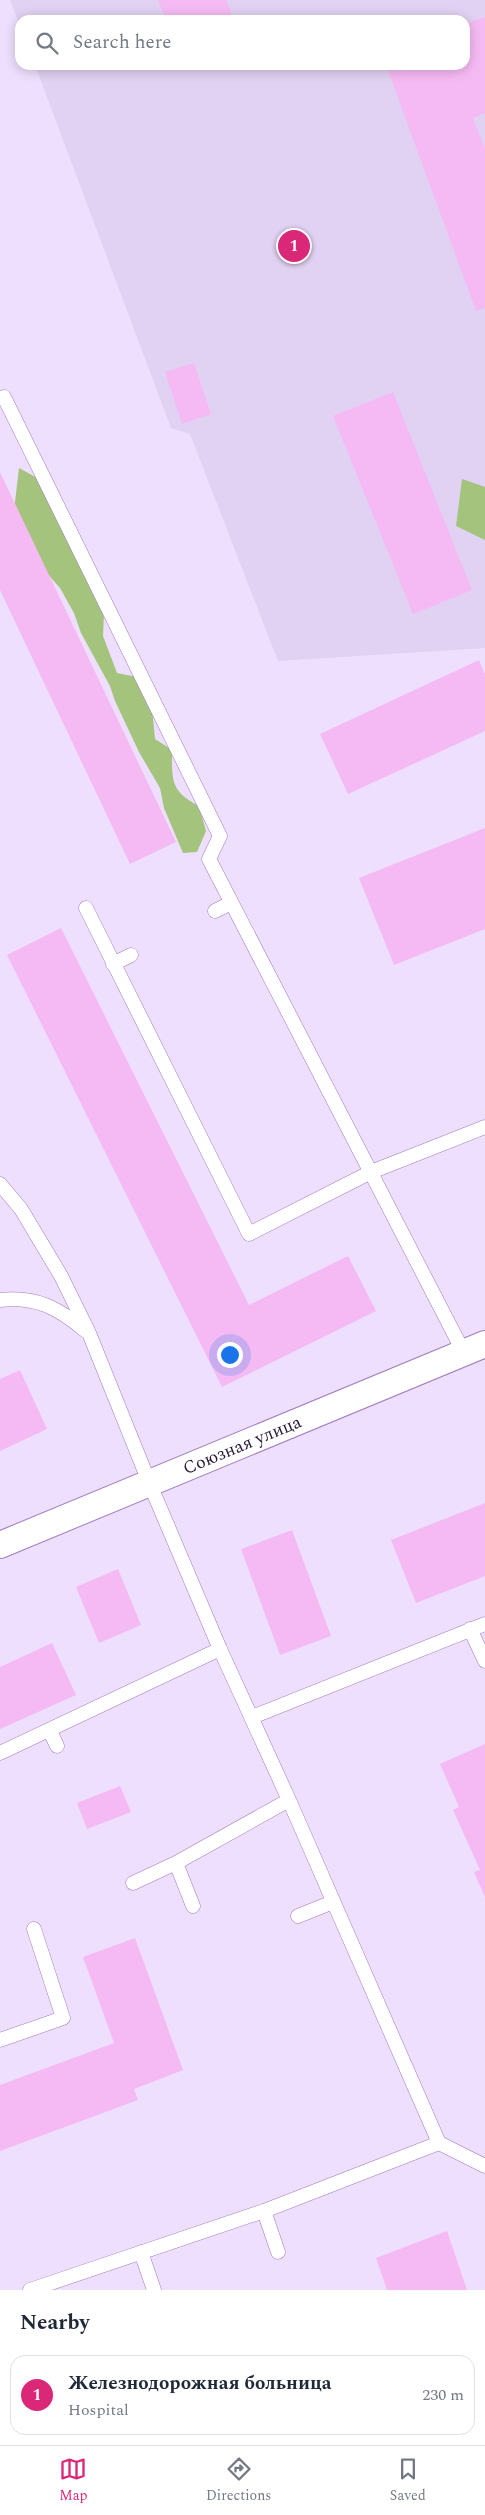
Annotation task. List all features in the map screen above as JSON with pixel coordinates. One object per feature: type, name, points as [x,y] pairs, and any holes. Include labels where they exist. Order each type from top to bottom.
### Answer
[{"type":"street","name":"Союзная улица","points":[[0,1545],[474,1348]]},
{"type":"lane","points":[[4,397],[220,836],[209,859],[371,1172],[474,1348]]},
{"type":"lane","points":[[215,911],[232,903]]},
{"type":"lane","points":[[86,908],[249,1234],[371,1172],[485,1128]]},
{"type":"lane","points":[[113,964],[131,955]]},
{"type":"lane","points":[[0,1184],[21,1209],[61,1276],[89,1332],[149,1482],[220,1649],[290,1800],[439,2143],[485,2166]]},
{"type":"lane","points":[[0,1300],[22,1298],[60,1310],[89,1332]]},
{"type":"lane","points":[[252,1718],[485,1624]]},
{"type":"lane","points":[[470,1629],[485,1661]]},
{"type":"lane","points":[[0,1753],[220,1649]]},
{"type":"lane","points":[[50,1731],[58,1746]]},
{"type":"lane","points":[[133,1883],[176,1863],[290,1800]]},
{"type":"lane","points":[[176,1863],[193,1906]]},
{"type":"lane","points":[[298,1916],[333,1902]]},
{"type":"lane","points":[[0,2040],[63,2018],[34,1929]]},
{"type":"lane","points":[[30,2290],[264,2211],[439,2143]]},
{"type":"lane","points":[[264,2211],[278,2252]]},
{"type":"lane","points":[[141,2252],[154,2290]]},
{"type":"shaded area","points":[[10,0],[485,0],[485,648],[278,661],[190,434],[171,428],[37,70],[470,70],[470,15],[16,15]]},
{"type":"green space","points":[[19,468],[39,479],[104,613],[103,636],[117,673],[137,677],[152,708],[155,739],[172,750],[172,769],[175,784],[183,795],[199,806],[206,831],[197,852],[183,853],[164,808],[160,788],[139,752],[110,686],[81,633],[74,613],[60,588],[29,553],[14,511]]},
{"type":"green space","points":[[462,479],[485,487],[485,540],[456,526]]},
{"type":"building","points":[[158,0],[226,0],[232,15],[164,15]]},
{"type":"building","points":[[485,17],[485,113],[473,118],[485,149],[485,308],[476,311],[388,70],[470,70],[470,22]]},
{"type":"building","points":[[194,363],[211,414],[182,424],[165,372]]},
{"type":"building","points":[[393,392],[472,590],[413,614],[333,416]]},
{"type":"building","points":[[0,472],[176,842],[130,864],[0,590]]},
{"type":"building","points":[[479,660],[485,674],[485,731],[348,794],[320,734]]},
{"type":"building","points":[[485,828],[485,929],[394,965],[359,878]]},
{"type":"building","points":[[61,928],[249,1305],[348,1256],[376,1311],[222,1387],[7,955]]},
{"type":"building","points":[[20,1370],[47,1429],[0,1451],[0,1379]]},
{"type":"building","points":[[485,1503],[485,1576],[416,1603],[391,1540]]},
{"type":"building","points":[[292,1530],[331,1636],[280,1655],[241,1549]]},
{"type":"building","points":[[118,1569],[141,1625],[99,1643],[76,1587]]},
{"type":"building","points":[[52,1643],[76,1695],[0,1729],[0,1667]]},
{"type":"building","points":[[485,1744],[485,1897],[474,1872],[480,1870],[453,1810],[459,1807],[440,1764]]},
{"type":"building","points":[[120,1786],[131,1812],[87,1829],[77,1803]]},
{"type":"building","points":[[135,1938],[183,2070],[134,2089],[138,2100],[0,2151],[0,2085],[114,2043],[83,1957]]},
{"type":"building","points":[[447,2231],[467,2290],[387,2290],[376,2258]]},
{"type":"place","name":"Железнодорожная больница","points":[[294,246]]}]
